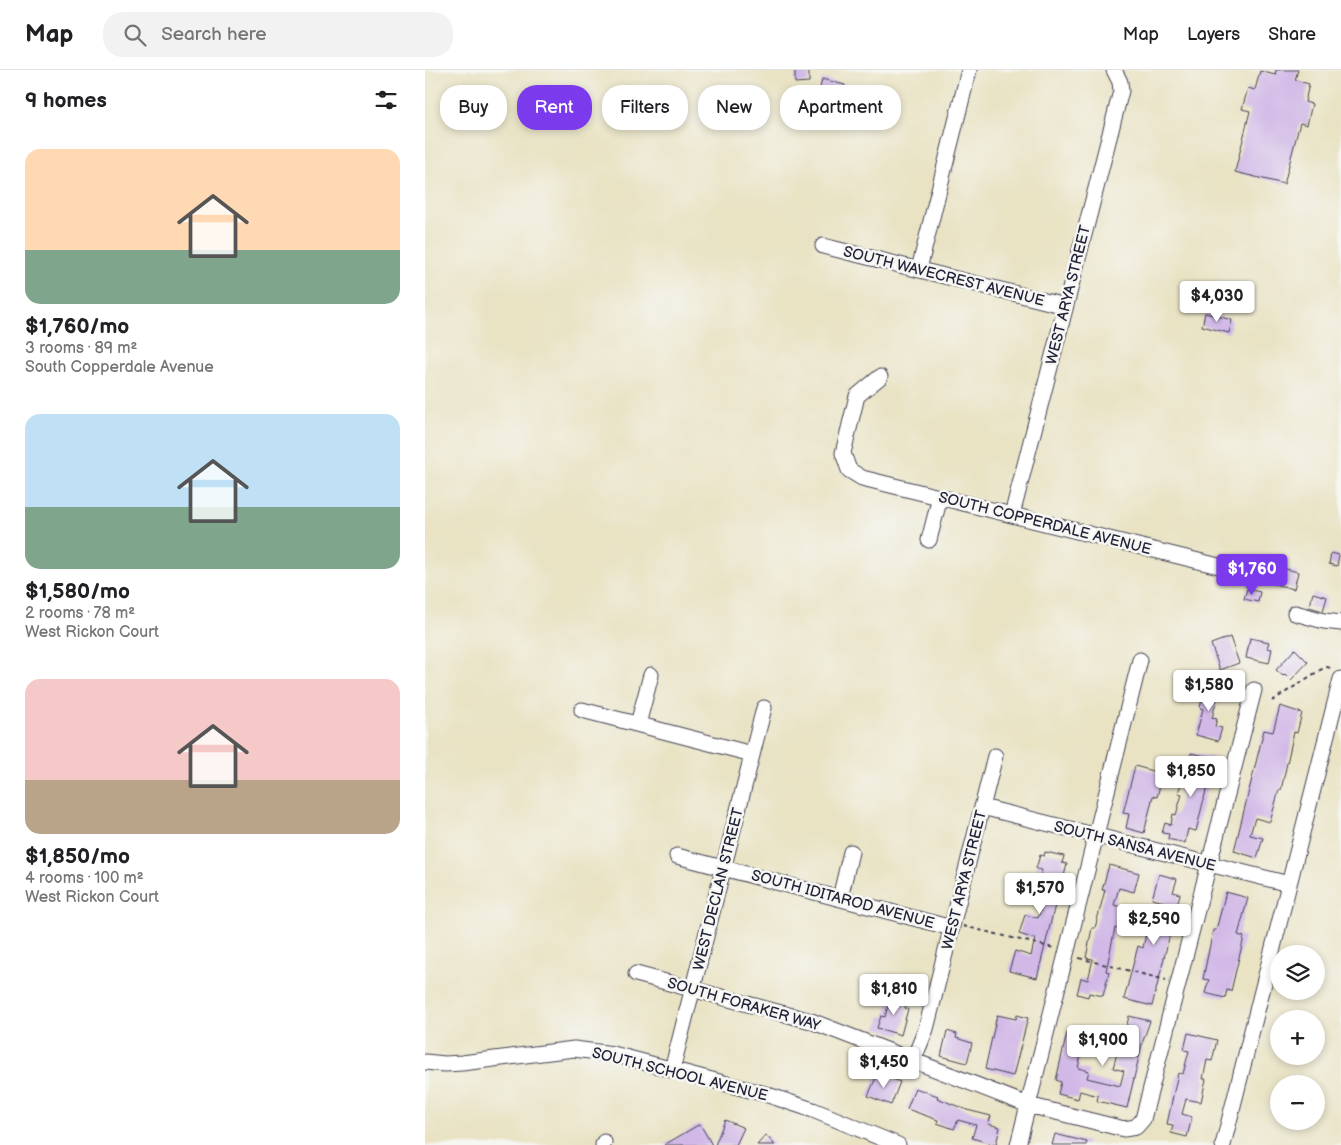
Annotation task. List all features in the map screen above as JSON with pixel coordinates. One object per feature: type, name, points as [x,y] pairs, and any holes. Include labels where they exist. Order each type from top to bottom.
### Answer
[{"type":"street","points":[[919,268],[969,70]]},
{"type":"street","name":"WEST ARYA STREET","points":[[1012,515],[1121,91],[1116,72]]},
{"type":"street","name":"SOUTH WAVECREST AVENUE","points":[[823,246],[919,268],[1065,306]]},
{"type":"street","name":"SOUTH COPPERDALE AVENUE","points":[[880,377],[857,396],[843,453],[849,470],[862,478],[1243,572]]},
{"type":"street","points":[[929,540],[941,497]]},
{"type":"street","points":[[1295,612],[1323,621],[1341,623]]},
{"type":"street","points":[[1017,1145],[1140,660]]},
{"type":"street","points":[[1223,1145],[1289,884],[1338,674]]},
{"type":"street","points":[[638,724],[651,675]]},
{"type":"street","points":[[1209,864],[1254,690]]},
{"type":"street","name":"WEST DECLAN STREET","points":[[672,1070],[764,708]]},
{"type":"street","points":[[581,710],[752,754]]},
{"type":"street","name":"WEST ARYA STREET","points":[[913,1061],[926,1029],[995,756]]},
{"type":"street","name":"SOUTH SANSA AVENUE","points":[[982,807],[1289,884]]},
{"type":"street","points":[[840,898],[851,852]]},
{"type":"street","name":"SOUTH IDITAROD AVENUE","points":[[677,856],[951,928]]},
{"type":"street","name":"SOUTH FORAKER WAY","points":[[635,974],[811,1021],[1028,1105],[1124,1129],[1136,1126],[1143,1119],[1209,864]]},
{"type":"street","name":"SOUTH SCHOOL AVENUE","points":[[425,1062],[462,1063],[574,1049],[613,1054],[765,1094],[813,1110],[898,1145]]},
{"type":"path","points":[[1272,701],[1327,667],[1338,674]]},
{"type":"building","points":[[795,70],[809,70],[809,82],[795,83]]},
{"type":"building","points":[[1276,70],[1298,70],[1295,80],[1309,84],[1305,102],[1312,104],[1307,125],[1300,123],[1284,184],[1235,172],[1250,111],[1242,109],[1248,88],[1255,90],[1260,71],[1275,75]]},
{"type":"building","points":[[822,79],[845,85],[821,85]]},
{"type":"building","points":[[1205,313],[1232,320],[1229,333],[1202,326]]},
{"type":"building","points":[[1331,553],[1339,555],[1337,566],[1329,564]]},
{"type":"building","points":[[1274,566],[1298,572],[1294,589],[1270,583]]},
{"type":"building","points":[[1247,589],[1260,592],[1258,602],[1244,599]]},
{"type":"building","points":[[1313,593],[1327,597],[1323,611],[1309,607]]},
{"type":"building","points":[[1230,637],[1239,663],[1220,670],[1211,644]]},
{"type":"building","points":[[1250,638],[1269,642],[1267,648],[1272,649],[1269,663],[1246,658]]},
{"type":"building","points":[[1295,649],[1308,662],[1291,680],[1285,674],[1283,676],[1276,670]]},
{"type":"building","points":[[1207,679],[1221,682],[1212,718],[1217,719],[1215,726],[1222,728],[1218,741],[1196,735],[1203,709],[1200,708]]},
{"type":"building","points":[[1280,706],[1302,713],[1297,733],[1294,732],[1281,790],[1279,790],[1270,822],[1255,818],[1250,835],[1263,838],[1257,858],[1234,851],[1264,730],[1273,732]]},
{"type":"building","points":[[1191,753],[1214,758],[1196,831],[1188,829],[1185,843],[1168,839],[1169,834],[1162,833],[1165,823],[1171,825],[1173,814],[1176,815],[1182,794],[1178,793],[1182,781],[1184,782]]},
{"type":"building","points":[[1135,766],[1163,774],[1157,797],[1153,796],[1144,833],[1126,828],[1129,814],[1123,813]]},
{"type":"building","points":[[1045,852],[1064,856],[1062,863],[1067,864],[1064,876],[1060,875],[1055,892],[1058,893],[1037,978],[1009,971],[1015,951],[1031,956],[1035,939],[1019,934],[1025,915],[1038,918],[1043,903],[1033,901],[1042,870],[1036,869],[1040,855],[1044,856]]},
{"type":"building","points":[[1109,865],[1139,873],[1134,892],[1119,888],[1114,905],[1124,908],[1119,929],[1115,928],[1106,971],[1109,972],[1103,996],[1089,993],[1088,997],[1077,994],[1081,978],[1088,980],[1093,959],[1086,958],[1092,928],[1095,928],[1105,890],[1102,890]]},
{"type":"building","points":[[1159,874],[1177,879],[1173,892],[1180,894],[1152,1006],[1124,999],[1138,946],[1143,948],[1150,915],[1160,918],[1164,902],[1152,899]]},
{"type":"building","points":[[1226,892],[1248,898],[1238,935],[1244,937],[1231,991],[1227,990],[1225,998],[1205,993],[1209,980],[1203,979],[1213,930],[1216,930]]},
{"type":"building","points":[[891,994],[900,997],[899,1000],[906,1003],[905,1008],[908,1009],[901,1035],[877,1028],[881,1016],[885,1017]]},
{"type":"building","points":[[997,1015],[1016,1019],[1017,1015],[1028,1018],[1013,1076],[985,1069]]},
{"type":"building","points":[[1129,1016],[1150,1021],[1142,1044],[1127,1108],[1097,1101],[1098,1096],[1080,1091],[1078,1099],[1058,1094],[1061,1082],[1056,1080],[1067,1033],[1085,1037],[1078,1068],[1089,1071],[1087,1078],[1120,1086],[1124,1071],[1113,1068],[1119,1046],[1122,1047]]},
{"type":"building","points":[[947,1031],[957,1034],[956,1038],[972,1043],[967,1063],[941,1056]]},
{"type":"building","points":[[1188,1033],[1217,1040],[1212,1061],[1207,1060],[1203,1079],[1206,1079],[1201,1102],[1186,1099],[1182,1114],[1192,1117],[1187,1137],[1171,1133],[1173,1125],[1167,1124],[1178,1073],[1183,1074],[1189,1051],[1184,1050]]},
{"type":"building","points":[[878,1073],[900,1082],[891,1105],[868,1096]]},
{"type":"building","points":[[915,1088],[938,1096],[937,1098],[967,1110],[991,1116],[988,1124],[1000,1127],[996,1145],[972,1138],[976,1125],[958,1120],[954,1129],[937,1123],[938,1120],[907,1109]]},
{"type":"building","points":[[725,1120],[744,1128],[736,1145],[715,1145]]},
{"type":"building","points":[[700,1124],[712,1145],[664,1145]]},
{"type":"building","points":[[1055,1134],[1087,1142],[1086,1145],[1052,1145]]},
{"type":"building","points":[[766,1135],[775,1145],[757,1145]]}]
